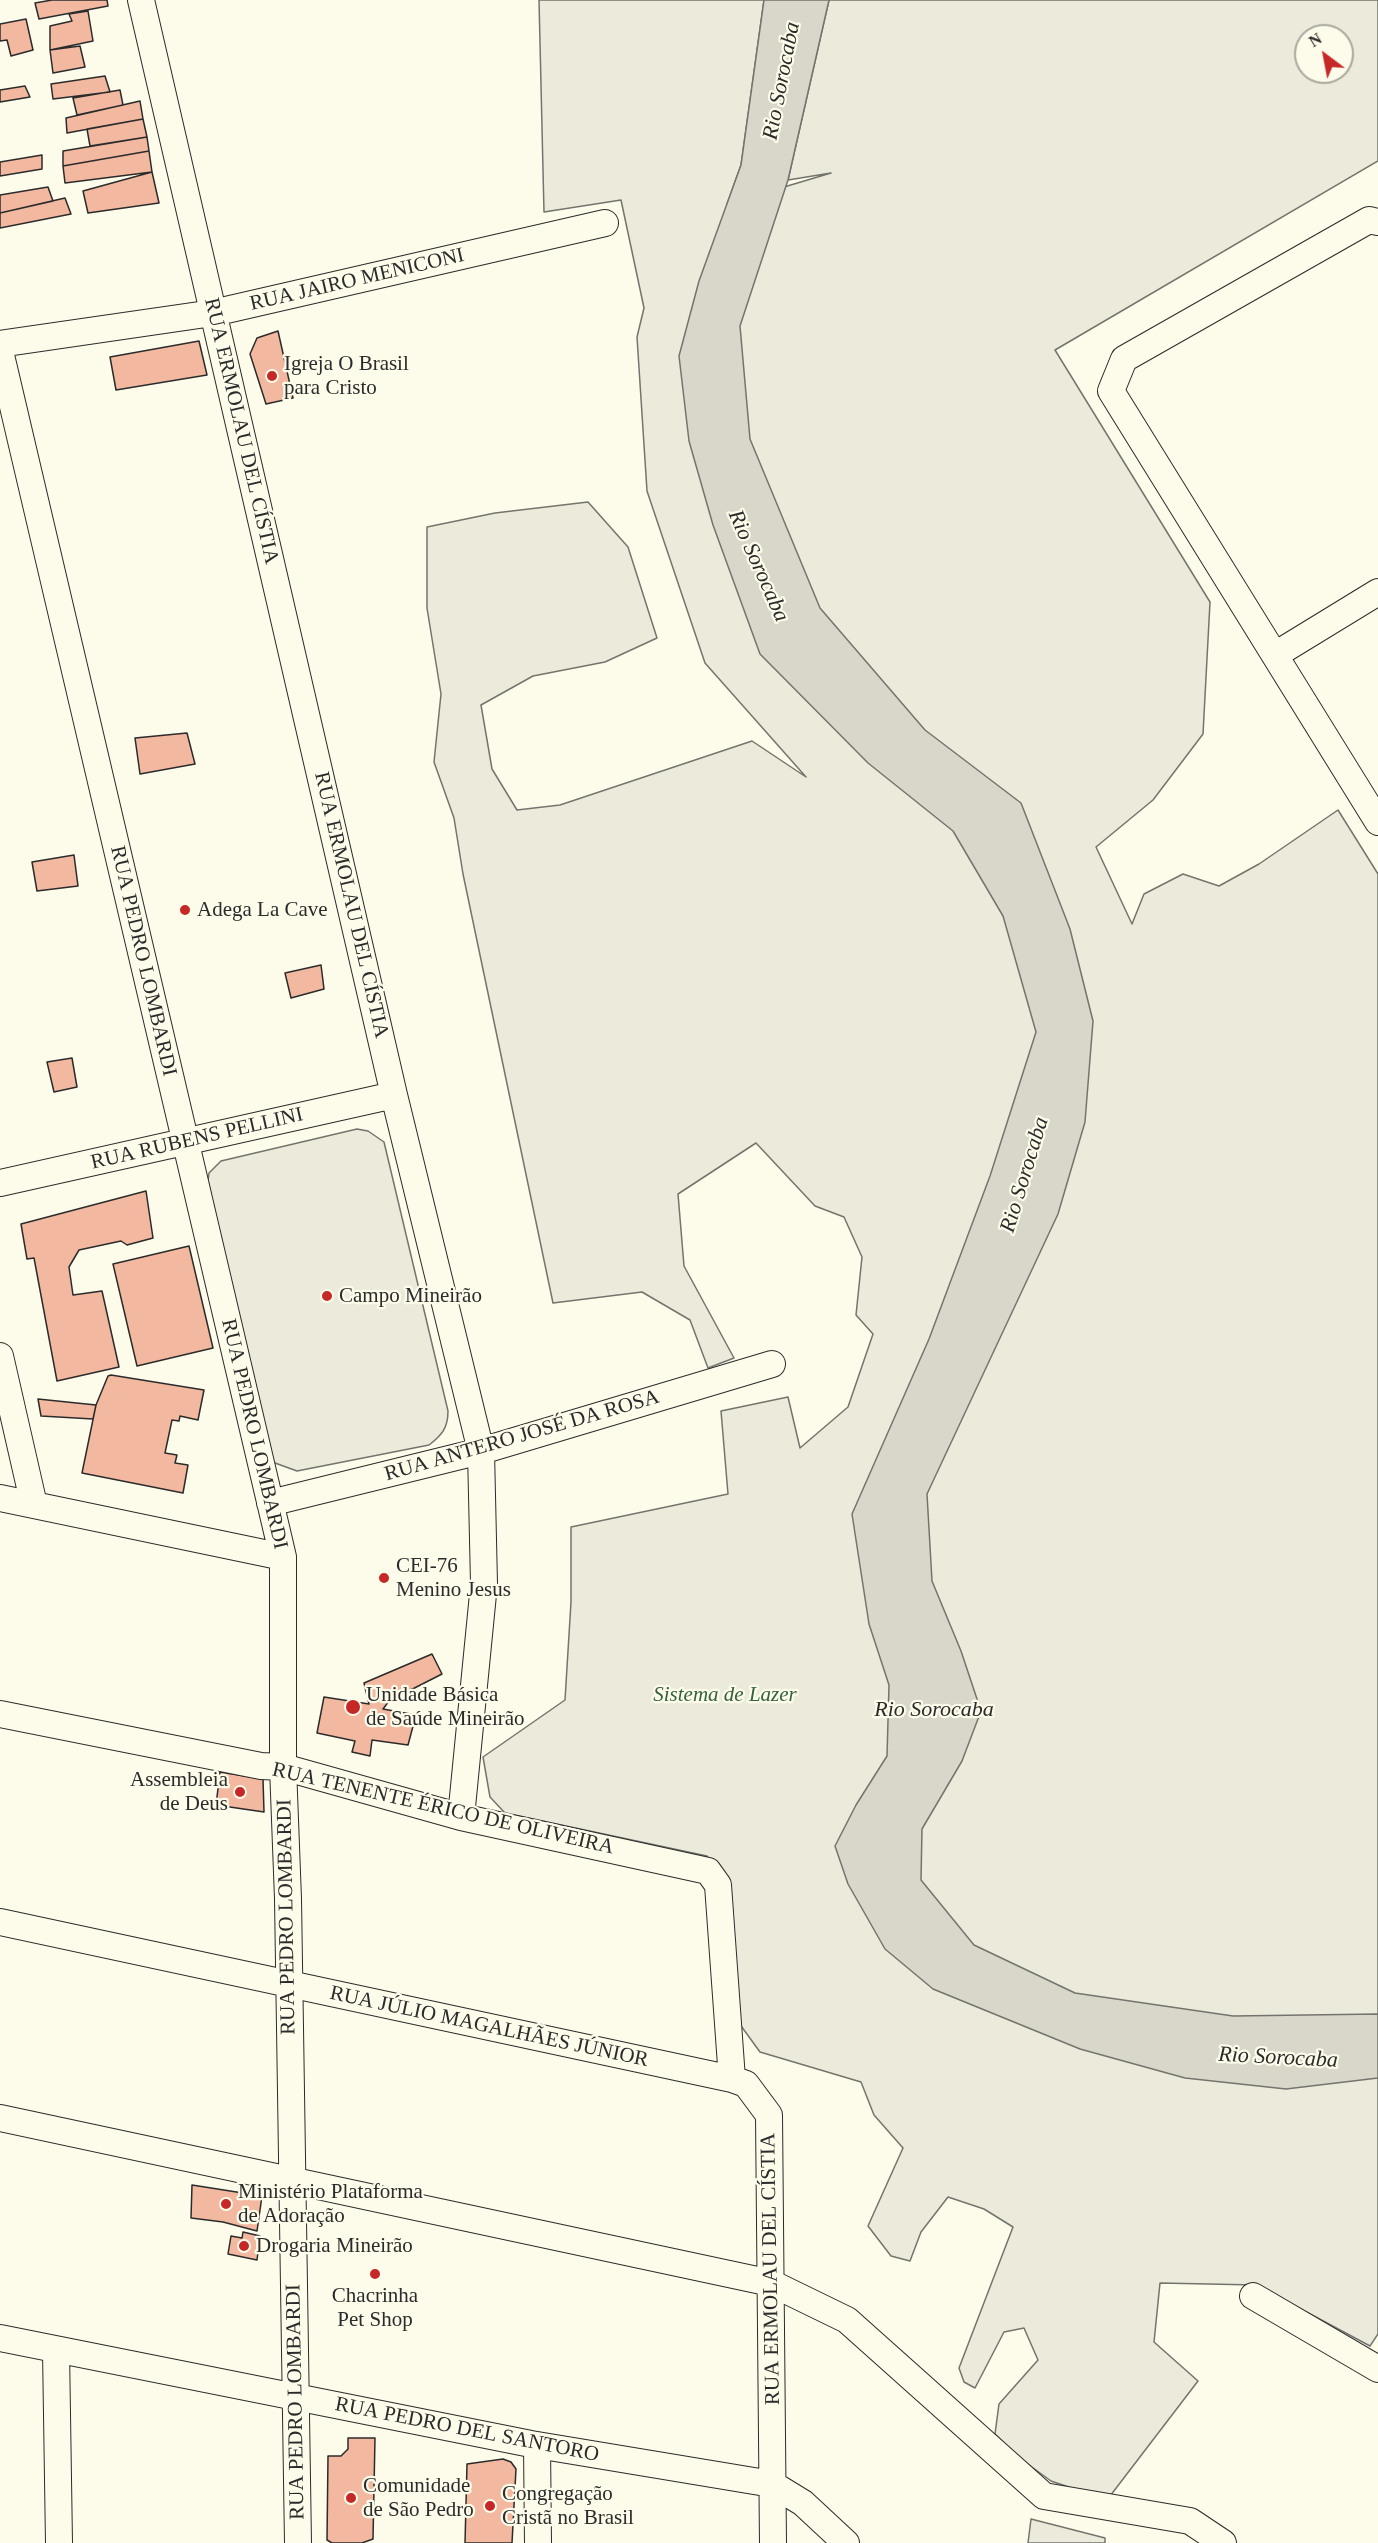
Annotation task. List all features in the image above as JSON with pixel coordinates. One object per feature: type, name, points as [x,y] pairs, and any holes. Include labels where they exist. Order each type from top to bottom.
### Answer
[{"type":"street","name":"RUA ERMOLAU DEL CÍSTIA","points":[[141,0],[394,1095],[481,1451],[484,1584],[461,1817]]},
{"type":"street","points":[[1378,222],[1369,220],[1124,359],[1111,391],[1378,822]]},
{"type":"street","name":"RUA JAIRO MENICONI","points":[[0,344],[213,313],[605,223]]},
{"type":"street","name":"RUA PEDRO LOMBARDI","points":[[0,351],[283,1557],[283,1767],[290,1985],[298,2543]]},
{"type":"street","points":[[1275,656],[1378,592]]},
{"type":"street","name":"RUA RUBENS PELLINI","points":[[0,1183],[394,1095]]},
{"type":"street","points":[[0,1356],[34,1505]]},
{"type":"street","name":"RUA ANTERO JOSÉ DA ROSA","points":[[270,1503],[481,1451],[772,1364]]},
{"type":"street","points":[[0,1498],[283,1557]]},
{"type":"street","name":"RUA TENENTE ÉRICO DE OLIVEIRA","points":[[0,1714],[261,1766],[283,1767],[461,1817],[708,1871],[717,1885],[732,2079]]},
{"type":"street","name":"RUA JÚLIO MAGALHÃES JÚNIOR","points":[[0,1922],[732,2079]]},
{"type":"street","name":"RUA ERMOLAU DEL CÍSTIA","points":[[732,2079],[746,2084],[769,2115],[773,2543]]},
{"type":"street","points":[[0,2118],[771,2283],[847,2320],[1044,2496],[1190,2521],[1223,2543]]},
{"type":"street","points":[[1253,2296],[1378,2369]]},
{"type":"street","name":"RUA PEDRO DEL SANTORO","points":[[0,2338],[537,2445],[772,2484],[803,2504],[846,2543]]},
{"type":"street","points":[[56,2350],[59,2543]]},
{"type":"street","points":[[537,2445],[537,2543]]},
{"type":"green space","name":"Sistema de Lazer","points":[[539,0],[764,0],[741,165],[727,204],[831,173],[788,180],[829,0],[1378,0],[1378,161],[1055,350],[1210,602],[1203,734],[1153,800],[1096,847],[1132,924],[1144,894],[1183,874],[1219,886],[1259,864],[1338,810],[1378,874],[1378,2334],[1370,2346],[1256,2285],[1160,2283],[1154,2342],[1198,2381],[1107,2500],[1051,2481],[1018,2457],[995,2434],[999,2404],[1038,2360],[1024,2328],[1004,2332],[975,2388],[964,2382],[959,2368],[1013,2227],[984,2209],[948,2197],[921,2232],[910,2261],[891,2256],[868,2226],[903,2148],[874,2115],[861,2082],[760,2052],[736,2019],[722,1880],[707,1856],[505,1813],[490,1797],[483,1757],[565,1700],[571,1602],[571,1527],[728,1494],[721,1411],[788,1397],[800,1448],[848,1407],[873,1334],[856,1315],[862,1257],[844,1217],[815,1206],[756,1143],[678,1194],[684,1266],[734,1358],[708,1368],[690,1320],[642,1292],[553,1303],[463,874],[454,818],[434,762],[441,694],[427,608],[427,527],[495,513],[588,502],[628,547],[657,638],[605,662],[533,676],[481,705],[492,769],[517,810],[560,805],[752,741],[806,777],[705,663],[647,491],[637,337],[644,308],[621,200],[544,212]]},
{"type":"green space","name":"Campo Mineirão","points":[[357,1129],[368,1131],[384,1142],[448,1411],[447,1422],[441,1434],[429,1445],[297,1471],[275,1463],[268,1454],[208,1181],[209,1173],[221,1161]]},
{"type":"green space","points":[[1031,2519],[1105,2538],[1105,2543],[1028,2543]]},
{"type":"water","name":"Rio Sorocaba","points":[[764,0],[829,0],[788,180],[740,326],[750,439],[820,608],[925,730],[1021,803],[1070,929],[1093,1021],[1085,1122],[1058,1214],[927,1494],[932,1581],[961,1651],[981,1711],[962,1761],[922,1829],[921,1880],[974,1945],[1075,1993],[1233,2016],[1378,2014],[1378,2078],[1286,2089],[1185,2078],[1080,2049],[933,1989],[885,1949],[848,1884],[835,1846],[856,1805],[887,1756],[889,1685],[869,1624],[852,1514],[929,1339],[990,1176],[1036,1032],[1003,916],[953,831],[868,763],[760,654],[713,525],[689,441],[679,356],[699,281],[741,165]]},
{"type":"building","points":[[52,0],[107,0],[108,6],[39,19],[35,3]]},
{"type":"building","points":[[88,11],[93,41],[50,50],[50,26],[72,21],[69,14]]},
{"type":"building","points":[[26,19],[33,50],[11,56],[7,40],[0,41],[0,24]]},
{"type":"building","points":[[80,46],[85,67],[53,73],[50,50]]},
{"type":"building","points":[[105,76],[110,92],[53,99],[51,84]]},
{"type":"building","points":[[25,86],[30,97],[0,102],[0,90]]},
{"type":"building","points":[[120,90],[123,105],[77,115],[73,98]]},
{"type":"building","points":[[140,101],[143,119],[67,133],[66,118]]},
{"type":"building","points":[[143,119],[147,137],[90,146],[87,129]]},
{"type":"building","points":[[147,137],[149,151],[63,166],[63,151]]},
{"type":"building","points":[[149,151],[152,172],[65,183],[63,166]]},
{"type":"building","points":[[42,155],[42,169],[0,176],[0,162]]},
{"type":"building","points":[[152,172],[159,203],[88,213],[83,191]]},
{"type":"building","points":[[48,187],[53,201],[0,213],[0,195]]},
{"type":"building","points":[[65,198],[71,214],[0,228],[0,213]]},
{"type":"building","name":"Igreja O Brasil para Cristo","points":[[278,331],[293,398],[266,404],[250,354],[257,338]]},
{"type":"building","points":[[199,341],[207,375],[116,390],[110,357]]},
{"type":"building","points":[[187,733],[195,764],[140,774],[135,738]]},
{"type":"building","points":[[74,855],[78,886],[37,891],[32,862]]},
{"type":"building","points":[[321,965],[324,989],[291,998],[285,973]]},
{"type":"building","points":[[72,1058],[77,1087],[54,1092],[47,1062]]},
{"type":"building","points":[[146,1191],[153,1238],[127,1245],[121,1241],[79,1250],[69,1267],[73,1295],[102,1291],[119,1367],[57,1381],[34,1258],[27,1259],[21,1224]]},
{"type":"building","points":[[189,1246],[213,1348],[137,1366],[113,1264]]},
{"type":"building","points":[[108,1376],[204,1390],[198,1420],[180,1416],[179,1421],[172,1420],[165,1453],[177,1455],[175,1463],[188,1465],[183,1493],[82,1473],[96,1405]]},
{"type":"building","points":[[38,1399],[96,1405],[93,1419],[41,1416]]},
{"type":"building","name":"Unidade Básica de Saúde Mineirão","points":[[432,1654],[442,1674],[389,1701],[383,1709],[416,1715],[408,1745],[372,1740],[370,1756],[352,1752],[355,1741],[317,1733],[324,1697],[369,1704],[364,1683]]},
{"type":"building","name":"Assembleia de Deus","points":[[220,1772],[263,1779],[264,1812],[216,1805]]},
{"type":"building","name":"Ministério Plataforma de Adoração","points":[[192,2185],[262,2196],[257,2231],[223,2222],[191,2218]]},
{"type":"building","name":"Drogaria Mineirão","points":[[243,2232],[260,2236],[257,2260],[228,2254],[231,2236],[242,2238]]},
{"type":"building","name":"Comunidade de São Pedro","points":[[348,2438],[375,2438],[373,2539],[362,2543],[332,2543],[327,2540],[328,2456],[341,2456],[348,2449]]},
{"type":"building","name":"Congregação Cristã no Brasil","points":[[503,2459],[511,2462],[516,2469],[512,2543],[465,2543],[467,2464]]},
{"type":"place","name":"Igreja O Brasil para Cristo","points":[[272,376]]},
{"type":"place","name":"Adega La Cave","points":[[185,910]]},
{"type":"place","name":"Campo Mineirão","points":[[327,1296]]},
{"type":"place","name":"CEI-76 Menino Jesus","points":[[384,1578]]},
{"type":"place","name":"Unidade Básica de Saúde Mineirão","points":[[353,1707]]},
{"type":"place","name":"Assembleia de Deus","points":[[240,1792]]},
{"type":"place","name":"Ministério Plataforma de Adoração","points":[[226,2204]]},
{"type":"place","name":"Drogaria Mineirão","points":[[244,2246]]},
{"type":"place","name":"Chacrinha Pet Shop","points":[[375,2274]]},
{"type":"place","name":"Comunidade de São Pedro","points":[[351,2498]]},
{"type":"place","name":"Congregação Cristã no Brasil","points":[[490,2506]]}]
